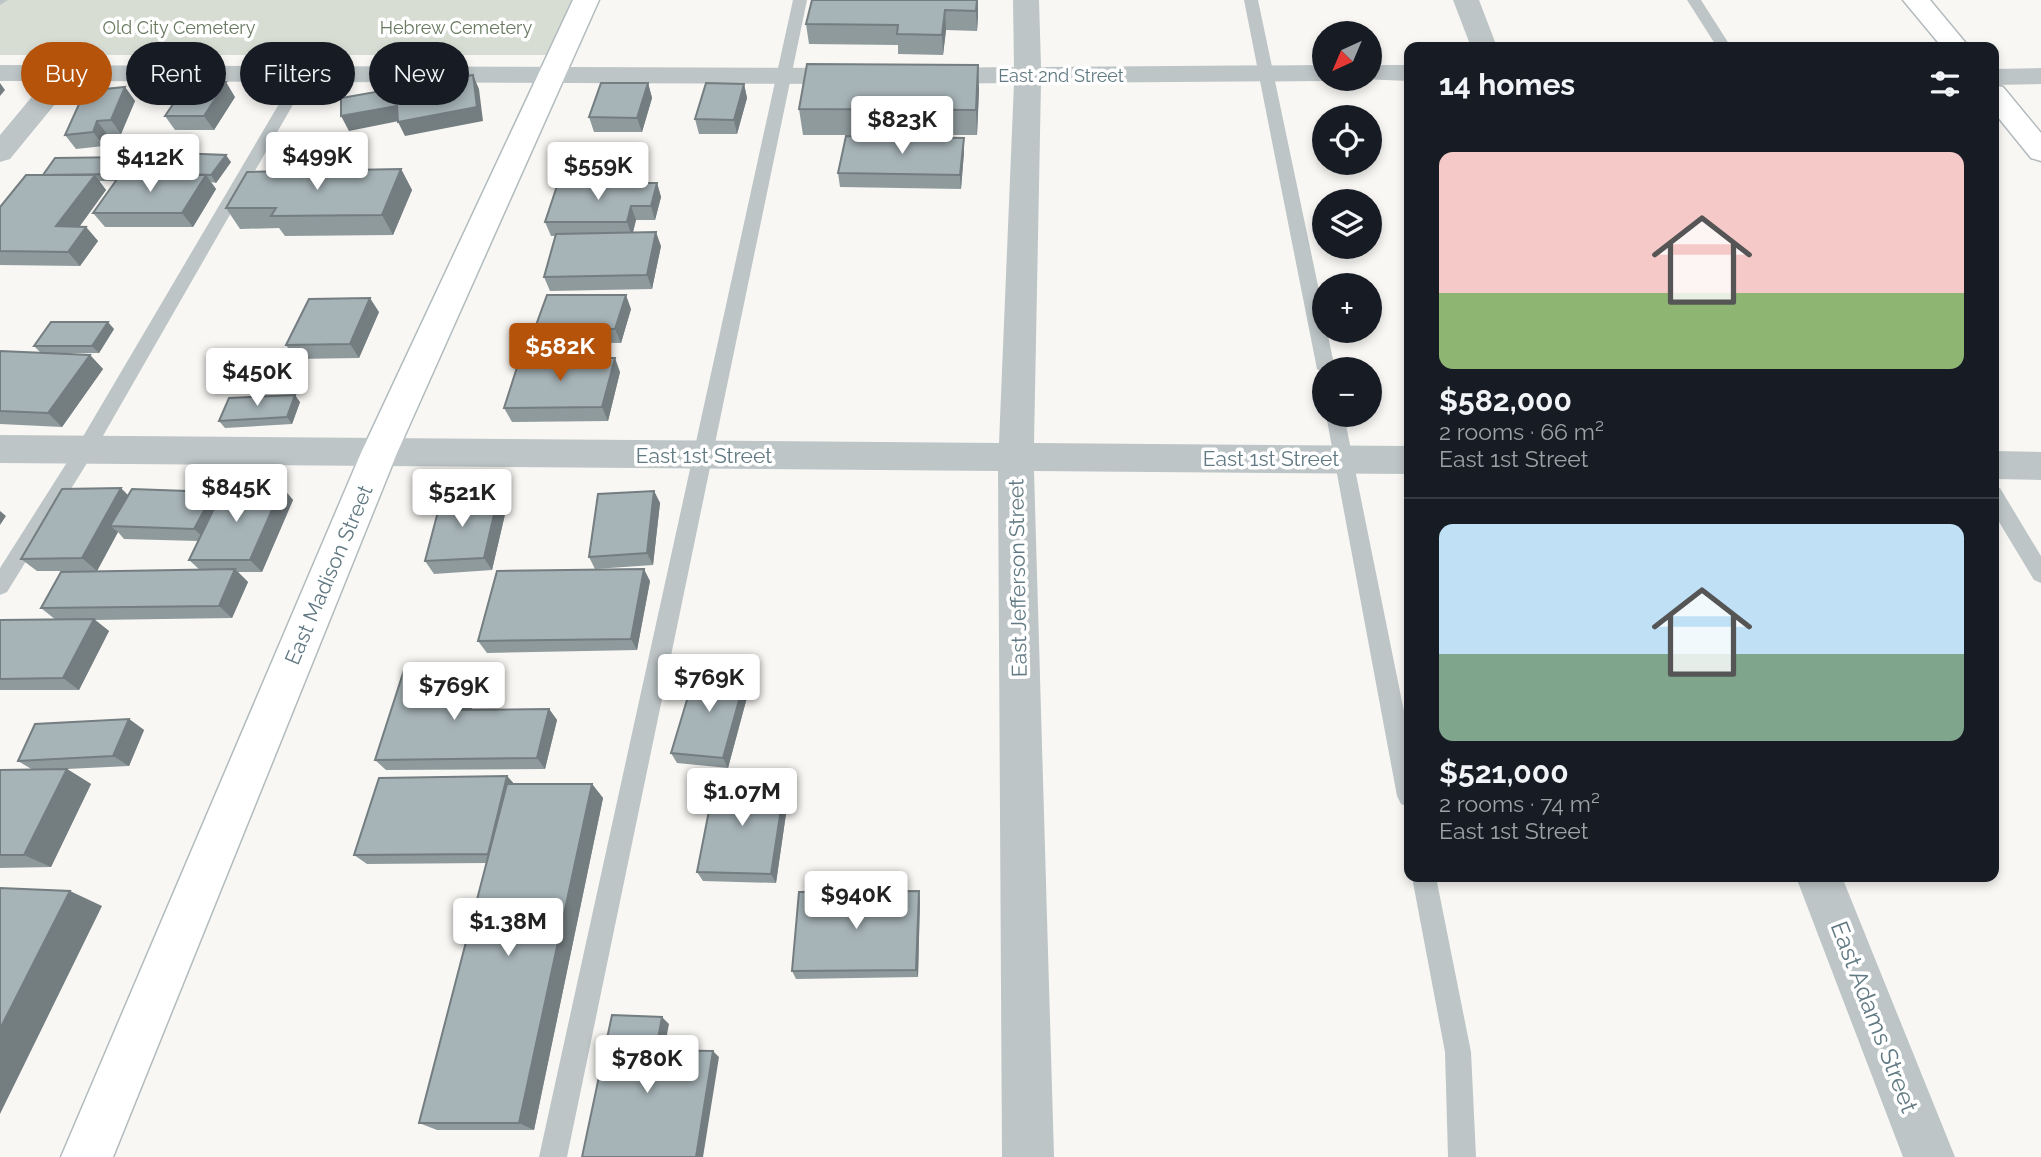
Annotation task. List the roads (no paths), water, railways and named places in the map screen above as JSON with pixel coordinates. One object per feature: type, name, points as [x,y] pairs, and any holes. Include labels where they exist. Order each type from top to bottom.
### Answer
[{"type":"main road","name":"East Madison Street","points":[[88,1157],[379,453],[586,0]]},
{"type":"main road","points":[[1916,0],[1951,42]]},
{"type":"main road","points":[[1999,100],[2041,152]]},
{"type":"street","name":"East Jefferson Street","points":[[1026,0],[1028,76],[1016,459],[1028,1157]]},
{"type":"street","points":[[1466,0],[1482,42]]},
{"type":"street","name":"East 2nd Street","points":[[0,73],[21,73]]},
{"type":"street","points":[[1382,73],[1404,73]]},
{"type":"street","name":"East 2nd Street","points":[[112,74],[240,75]]},
{"type":"street","name":"East 2nd Street","points":[[355,75],[1312,74]]},
{"type":"street","points":[[1999,77],[2041,76]]},
{"type":"street","points":[[0,153],[40,105]]},
{"type":"street","name":"East 1st Street","points":[[0,449],[1404,460]]},
{"type":"street","points":[[1999,465],[2041,466]]},
{"type":"street","name":"East Adams Street","points":[[1821,882],[1929,1157]]},
{"type":"lane","points":[[554,1157],[800,0]]},
{"type":"lane","points":[[1251,0],[1324,357]]},
{"type":"lane","points":[[1695,0],[1721,42]]},
{"type":"lane","points":[[0,586],[85,450],[286,105]]},
{"type":"lane","points":[[1337,427],[1404,770]]},
{"type":"lane","points":[[1999,504],[2041,574]]},
{"type":"lane","points":[[1425,882],[1458,1052],[1462,1157]]},
{"type":"park label","name":"Old City Cemetery","points":[[179,28]]},
{"type":"park label","name":"Hebrew Cemetery","points":[[456,28]]}]
